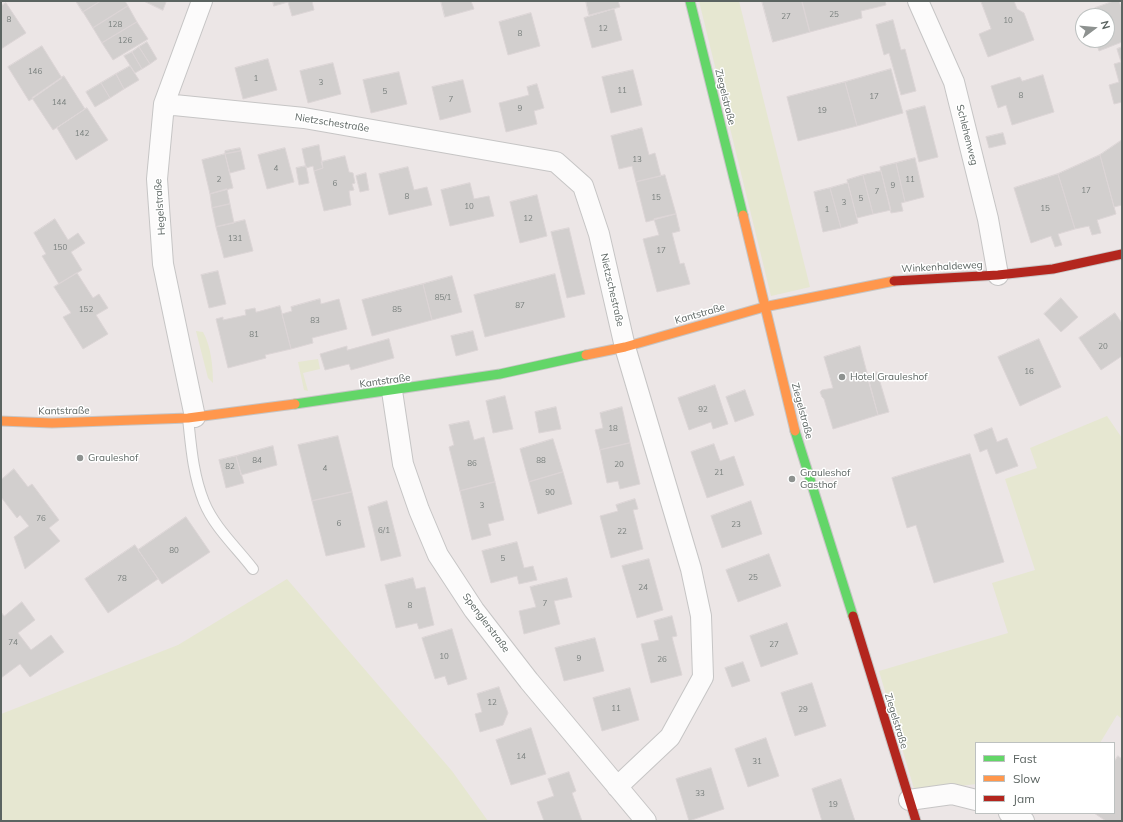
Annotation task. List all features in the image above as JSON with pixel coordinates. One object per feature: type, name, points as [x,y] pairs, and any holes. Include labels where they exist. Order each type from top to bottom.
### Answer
[{"type":"street","name":"Hegelstraße","points":[[192,417],[163,264],[157,179],[164,104],[202,1]]},
{"type":"street","name":"Ziegelstraße","points":[[690,1],[796,433],[916,821]]},
{"type":"street","name":"Schlehenweg","points":[[918,1],[954,82],[988,219],[998,276]]},
{"type":"street","name":"Nietzschestraße","points":[[164,104],[304,118],[556,162],[583,186],[599,234],[625,347],[690,569],[701,616],[702,677],[670,737],[617,788]]},
{"type":"street","name":"Winkenhaldeweg","points":[[764,307],[887,282],[998,276],[1053,269],[1122,254]]},
{"type":"street","name":"Kantstraße","points":[[1,421],[52,423],[192,417],[392,391],[500,374],[625,347],[764,307]]},
{"type":"street","name":"Spenglerstraße","points":[[392,391],[403,464],[419,510],[438,555],[474,610],[529,681],[646,821]]},
{"type":"street","points":[[910,800],[952,794],[975,800]]},
{"type":"street","points":[[1011,814],[1024,821]]},
{"type":"lane","points":[[192,417],[197,480],[204,503],[215,522],[253,569]]},
{"type":"green space","points":[[699,1],[739,1],[810,287],[771,296]]},
{"type":"green space","points":[[196,331],[203,332],[210,350],[213,383],[208,378]]},
{"type":"green space","points":[[318,359],[320,369],[303,373],[308,391],[304,390],[298,362]]},
{"type":"green space","points":[[1107,416],[1122,438],[1122,719],[1117,715],[1101,742],[975,742],[975,784],[915,792],[879,671],[1008,633],[992,583],[1035,570],[1005,479],[1037,468],[1030,448]]},
{"type":"green space","points":[[287,579],[452,771],[488,821],[1,821],[1,714],[178,645]]},
{"type":"building","points":[[76,1],[101,1],[83,12]]},
{"type":"building","points":[[101,1],[125,1],[128,6],[93,28],[83,12]]},
{"type":"building","points":[[144,1],[164,1],[166,2],[163,10]]},
{"type":"building","points":[[273,1],[312,1],[314,10],[292,16],[288,2],[274,6]]},
{"type":"building","points":[[441,1],[471,1],[474,9],[445,17]]},
{"type":"building","points":[[586,1],[618,1],[620,7],[589,15]]},
{"type":"building","points":[[762,1],[802,1],[810,32],[773,42]]},
{"type":"building","points":[[802,1],[885,1],[886,5],[861,11],[862,18],[810,32]]},
{"type":"building","points":[[981,1],[1014,1],[1017,9],[1024,13],[1034,40],[988,57],[979,34],[991,29]]},
{"type":"building","points":[[1114,1],[1119,1],[1122,9],[1122,42],[1115,45],[1115,8],[1095,8]]},
{"type":"building","points":[[6,3],[26,33],[1,49],[1,6]]},
{"type":"building","points":[[128,6],[137,22],[102,43],[93,28]]},
{"type":"building","points":[[614,9],[622,40],[592,48],[584,18]]},
{"type":"building","points":[[531,13],[540,46],[508,55],[499,22]]},
{"type":"building","points":[[893,20],[901,50],[905,49],[916,91],[901,95],[889,53],[884,55],[876,25]]},
{"type":"building","points":[[137,22],[148,39],[113,60],[102,43]]},
{"type":"building","points":[[147,42],[157,59],[150,64],[139,47]]},
{"type":"building","points":[[42,46],[62,78],[29,101],[8,67]]},
{"type":"building","points":[[139,47],[150,64],[142,69],[132,52]]},
{"type":"building","points":[[1122,47],[1122,102],[1114,104],[1109,85],[1119,82],[1114,64],[1121,62],[1117,49]]},
{"type":"building","points":[[1098,48],[1107,48],[1099,51]]},
{"type":"building","points":[[132,52],[142,69],[135,73],[124,56]]},
{"type":"building","points":[[268,59],[277,90],[243,99],[235,68]]},
{"type":"building","points":[[333,63],[341,94],[308,103],[300,71]]},
{"type":"building","points":[[130,66],[139,80],[124,89],[116,74]]},
{"type":"building","points":[[891,69],[903,113],[857,126],[845,82]]},
{"type":"building","points":[[633,70],[642,105],[611,113],[602,77]]},
{"type":"building","points":[[399,72],[407,104],[371,113],[363,80]]},
{"type":"building","points":[[116,74],[124,89],[110,98],[101,83]]},
{"type":"building","points":[[1043,75],[1054,112],[1012,125],[1006,105],[998,108],[991,86],[1020,77],[1022,81]]},
{"type":"building","points":[[64,76],[85,109],[53,130],[32,98]]},
{"type":"building","points":[[463,80],[471,112],[440,120],[432,87]]},
{"type":"building","points":[[845,82],[857,126],[798,141],[787,97]]},
{"type":"building","points":[[101,83],[110,98],[95,107],[86,92]]},
{"type":"building","points":[[537,84],[544,108],[534,111],[537,124],[506,132],[499,103],[529,95],[527,87]]},
{"type":"building","points":[[925,106],[938,157],[919,162],[906,111]]},
{"type":"building","points":[[87,108],[108,140],[76,160],[57,128]]},
{"type":"building","points":[[642,128],[649,155],[655,153],[661,176],[636,182],[632,166],[619,169],[611,136]]},
{"type":"building","points":[[1003,133],[1006,144],[989,148],[986,137]]},
{"type":"building","points":[[1122,140],[1122,205],[1114,207],[1100,155]]},
{"type":"building","points":[[319,145],[323,168],[314,171],[313,166],[306,168],[302,149]]},
{"type":"building","points":[[240,148],[241,151],[225,154],[225,151]]},
{"type":"building","points":[[285,148],[294,182],[267,189],[258,155]]},
{"type":"building","points":[[241,151],[245,169],[230,173],[225,154]]},
{"type":"building","points":[[225,154],[233,188],[210,194],[202,160]]},
{"type":"building","points":[[1100,155],[1116,214],[1097,220],[1101,233],[1092,235],[1089,226],[1075,229],[1058,174]]},
{"type":"building","points":[[345,156],[349,172],[353,173],[355,183],[352,184],[354,190],[349,191],[351,205],[324,211],[314,171],[323,168],[321,162]]},
{"type":"building","points":[[915,158],[924,197],[905,202],[896,163]]},
{"type":"building","points":[[896,163],[905,202],[901,203],[903,211],[891,213],[880,167]]},
{"type":"building","points":[[306,166],[309,183],[299,185],[296,168]]},
{"type":"building","points":[[408,167],[414,190],[427,187],[432,205],[389,215],[379,174]]},
{"type":"building","points":[[881,171],[891,210],[873,214],[863,175]]},
{"type":"building","points":[[366,173],[369,190],[360,192],[356,176]]},
{"type":"building","points":[[1058,174],[1075,229],[1058,234],[1062,245],[1055,247],[1051,236],[1031,243],[1014,188]]},
{"type":"building","points":[[665,175],[676,214],[646,222],[636,182]]},
{"type":"building","points":[[863,175],[873,214],[857,218],[847,180]]},
{"type":"building","points":[[470,183],[474,199],[489,196],[494,216],[450,226],[441,190]]},
{"type":"building","points":[[848,183],[858,223],[841,228],[830,188]]},
{"type":"building","points":[[830,188],[841,228],[823,232],[814,192]]},
{"type":"building","points":[[227,189],[230,204],[212,208],[210,194]]},
{"type":"building","points":[[537,195],[547,236],[520,243],[510,202]]},
{"type":"building","points":[[230,204],[234,223],[216,227],[212,208]]},
{"type":"building","points":[[676,214],[680,231],[672,233],[680,264],[684,263],[690,284],[657,292],[643,239],[659,235],[654,219]]},
{"type":"building","points":[[55,219],[68,240],[78,233],[85,243],[71,252],[82,270],[59,284],[42,256],[46,254],[34,233]]},
{"type":"building","points":[[245,220],[253,251],[224,258],[216,227]]},
{"type":"building","points":[[569,228],[585,294],[567,298],[551,232]]},
{"type":"building","points":[[218,271],[226,304],[209,308],[201,275]]},
{"type":"building","points":[[77,273],[93,298],[99,294],[108,308],[96,315],[108,334],[83,349],[63,317],[71,313],[54,287]]},
{"type":"building","points":[[555,274],[565,317],[485,337],[474,295]]},
{"type":"building","points":[[452,276],[462,312],[432,320],[423,284]]},
{"type":"building","points":[[423,284],[432,320],[372,336],[362,300]]},
{"type":"building","points":[[1061,298],[1078,317],[1061,332],[1044,314]]},
{"type":"building","points":[[320,299],[321,304],[339,299],[347,329],[312,338],[313,343],[291,349],[282,314],[292,311],[291,307]]},
{"type":"building","points":[[280,306],[291,349],[265,355],[266,358],[228,368],[216,319],[223,317],[223,320],[246,315],[245,310],[255,308],[256,312]]},
{"type":"building","points":[[1115,313],[1122,323],[1122,356],[1101,370],[1079,338]]},
{"type":"building","points":[[473,331],[478,350],[456,356],[451,336]]},
{"type":"building","points":[[389,339],[394,358],[351,370],[349,364],[325,370],[320,354],[347,346],[347,350]]},
{"type":"building","points":[[1039,339],[1061,387],[1020,406],[998,357]]},
{"type":"building","points":[[860,346],[878,415],[833,429],[824,399],[820,392],[822,390],[833,388],[824,357]]},
{"type":"building","points":[[877,372],[889,412],[878,415],[867,376]]},
{"type":"building","points":[[715,385],[728,424],[713,429],[711,422],[689,430],[678,398]]},
{"type":"building","points":[[745,390],[754,415],[735,422],[726,397]]},
{"type":"building","points":[[505,396],[513,429],[493,433],[486,401]]},
{"type":"building","points":[[556,407],[561,429],[539,433],[535,412]]},
{"type":"building","points":[[622,407],[630,443],[600,450],[595,430],[603,428],[600,413]]},
{"type":"building","points":[[469,421],[474,440],[484,437],[495,482],[460,491],[449,447],[454,445],[449,425]]},
{"type":"building","points":[[992,428],[997,442],[1007,438],[1018,466],[996,474],[987,449],[980,452],[974,435]]},
{"type":"building","points":[[338,436],[352,492],[312,501],[298,445]]},
{"type":"building","points":[[553,439],[563,472],[529,482],[520,449]]},
{"type":"building","points":[[630,443],[640,484],[620,489],[618,481],[607,483],[600,450]]},
{"type":"building","points":[[714,444],[720,461],[734,456],[744,485],[707,498],[691,452]]},
{"type":"building","points":[[273,446],[277,465],[241,475],[236,456]]},
{"type":"building","points":[[970,454],[1004,562],[934,583],[916,525],[907,528],[892,478]]},
{"type":"building","points":[[236,456],[244,483],[226,488],[219,460]]},
{"type":"building","points":[[14,469],[28,487],[32,484],[59,520],[49,528],[60,541],[25,569],[14,537],[29,526],[20,515],[17,518],[1,497],[1,480]]},
{"type":"building","points":[[563,472],[572,504],[538,514],[529,482]]},
{"type":"building","points":[[495,482],[504,520],[488,524],[491,535],[472,540],[460,491]]},
{"type":"building","points":[[352,492],[365,547],[326,556],[312,501]]},
{"type":"building","points":[[635,499],[638,509],[633,510],[643,549],[611,558],[600,516],[618,511],[616,505]]},
{"type":"building","points":[[387,501],[401,556],[381,561],[368,507]]},
{"type":"building","points":[[751,501],[762,534],[722,548],[711,516]]},
{"type":"building","points":[[186,517],[210,552],[162,584],[138,550]]},
{"type":"building","points":[[517,542],[524,568],[533,566],[537,580],[519,584],[517,576],[491,583],[482,551]]},
{"type":"building","points":[[135,545],[158,579],[108,613],[85,579]]},
{"type":"building","points":[[769,554],[781,586],[738,602],[726,570]]},
{"type":"building","points":[[649,559],[663,610],[637,618],[622,566]]},
{"type":"building","points":[[413,578],[416,589],[425,587],[434,625],[419,629],[417,623],[396,628],[385,585]]},
{"type":"building","points":[[567,578],[572,597],[554,601],[560,624],[524,634],[519,611],[536,607],[530,587]]},
{"type":"building","points":[[22,602],[35,620],[18,633],[31,650],[51,635],[64,652],[30,677],[20,664],[1,678],[1,612],[4,616]]},
{"type":"building","points":[[672,616],[677,636],[672,637],[682,675],[651,683],[641,644],[659,640],[654,621]]},
{"type":"building","points":[[787,623],[798,654],[761,667],[750,636]]},
{"type":"building","points":[[452,629],[467,679],[448,685],[445,676],[435,679],[422,638]]},
{"type":"building","points":[[595,638],[604,671],[564,681],[555,648]]},
{"type":"building","points":[[743,662],[750,681],[732,687],[725,668]]},
{"type":"building","points":[[812,683],[826,726],[795,736],[781,693]]},
{"type":"building","points":[[499,687],[508,713],[503,725],[480,732],[475,714],[482,712],[477,694]]},
{"type":"building","points":[[630,688],[639,720],[602,731],[593,698]]},
{"type":"building","points":[[531,728],[546,774],[511,785],[496,740]]},
{"type":"building","points":[[766,738],[779,776],[748,787],[735,749]]},
{"type":"building","points":[[1118,756],[1122,759],[1122,821],[1106,821],[1096,814],[1115,814],[1115,760]]},
{"type":"building","points":[[711,768],[724,809],[689,821],[676,779]]},
{"type":"building","points":[[569,772],[576,791],[572,793],[582,821],[544,821],[537,802],[554,796],[548,779]]},
{"type":"building","points":[[841,779],[855,821],[822,821],[812,789]]},
{"type":"traffic: fast","points":[[690,1],[743,215]]},
{"type":"traffic: fast","points":[[295,404],[500,374],[586,355]]},
{"type":"traffic: fast","points":[[795,431],[853,616]]},
{"type":"traffic: slow","points":[[743,215],[795,431]]},
{"type":"traffic: slow","points":[[586,355],[625,347],[764,307],[894,281]]},
{"type":"traffic: slow","points":[[1,421],[52,423],[188,418],[295,404]]},
{"type":"traffic: jam","points":[[894,281],[998,275],[1053,269],[1122,254]]},
{"type":"traffic: jam","points":[[853,616],[916,821]]},
{"type":"place","name":"Hotel Grauleshof","points":[[842,377]]},
{"type":"place","name":"Grauleshof","points":[[80,458]]},
{"type":"place","name":"Grauleshof Gasthof","points":[[792,479]]}]
